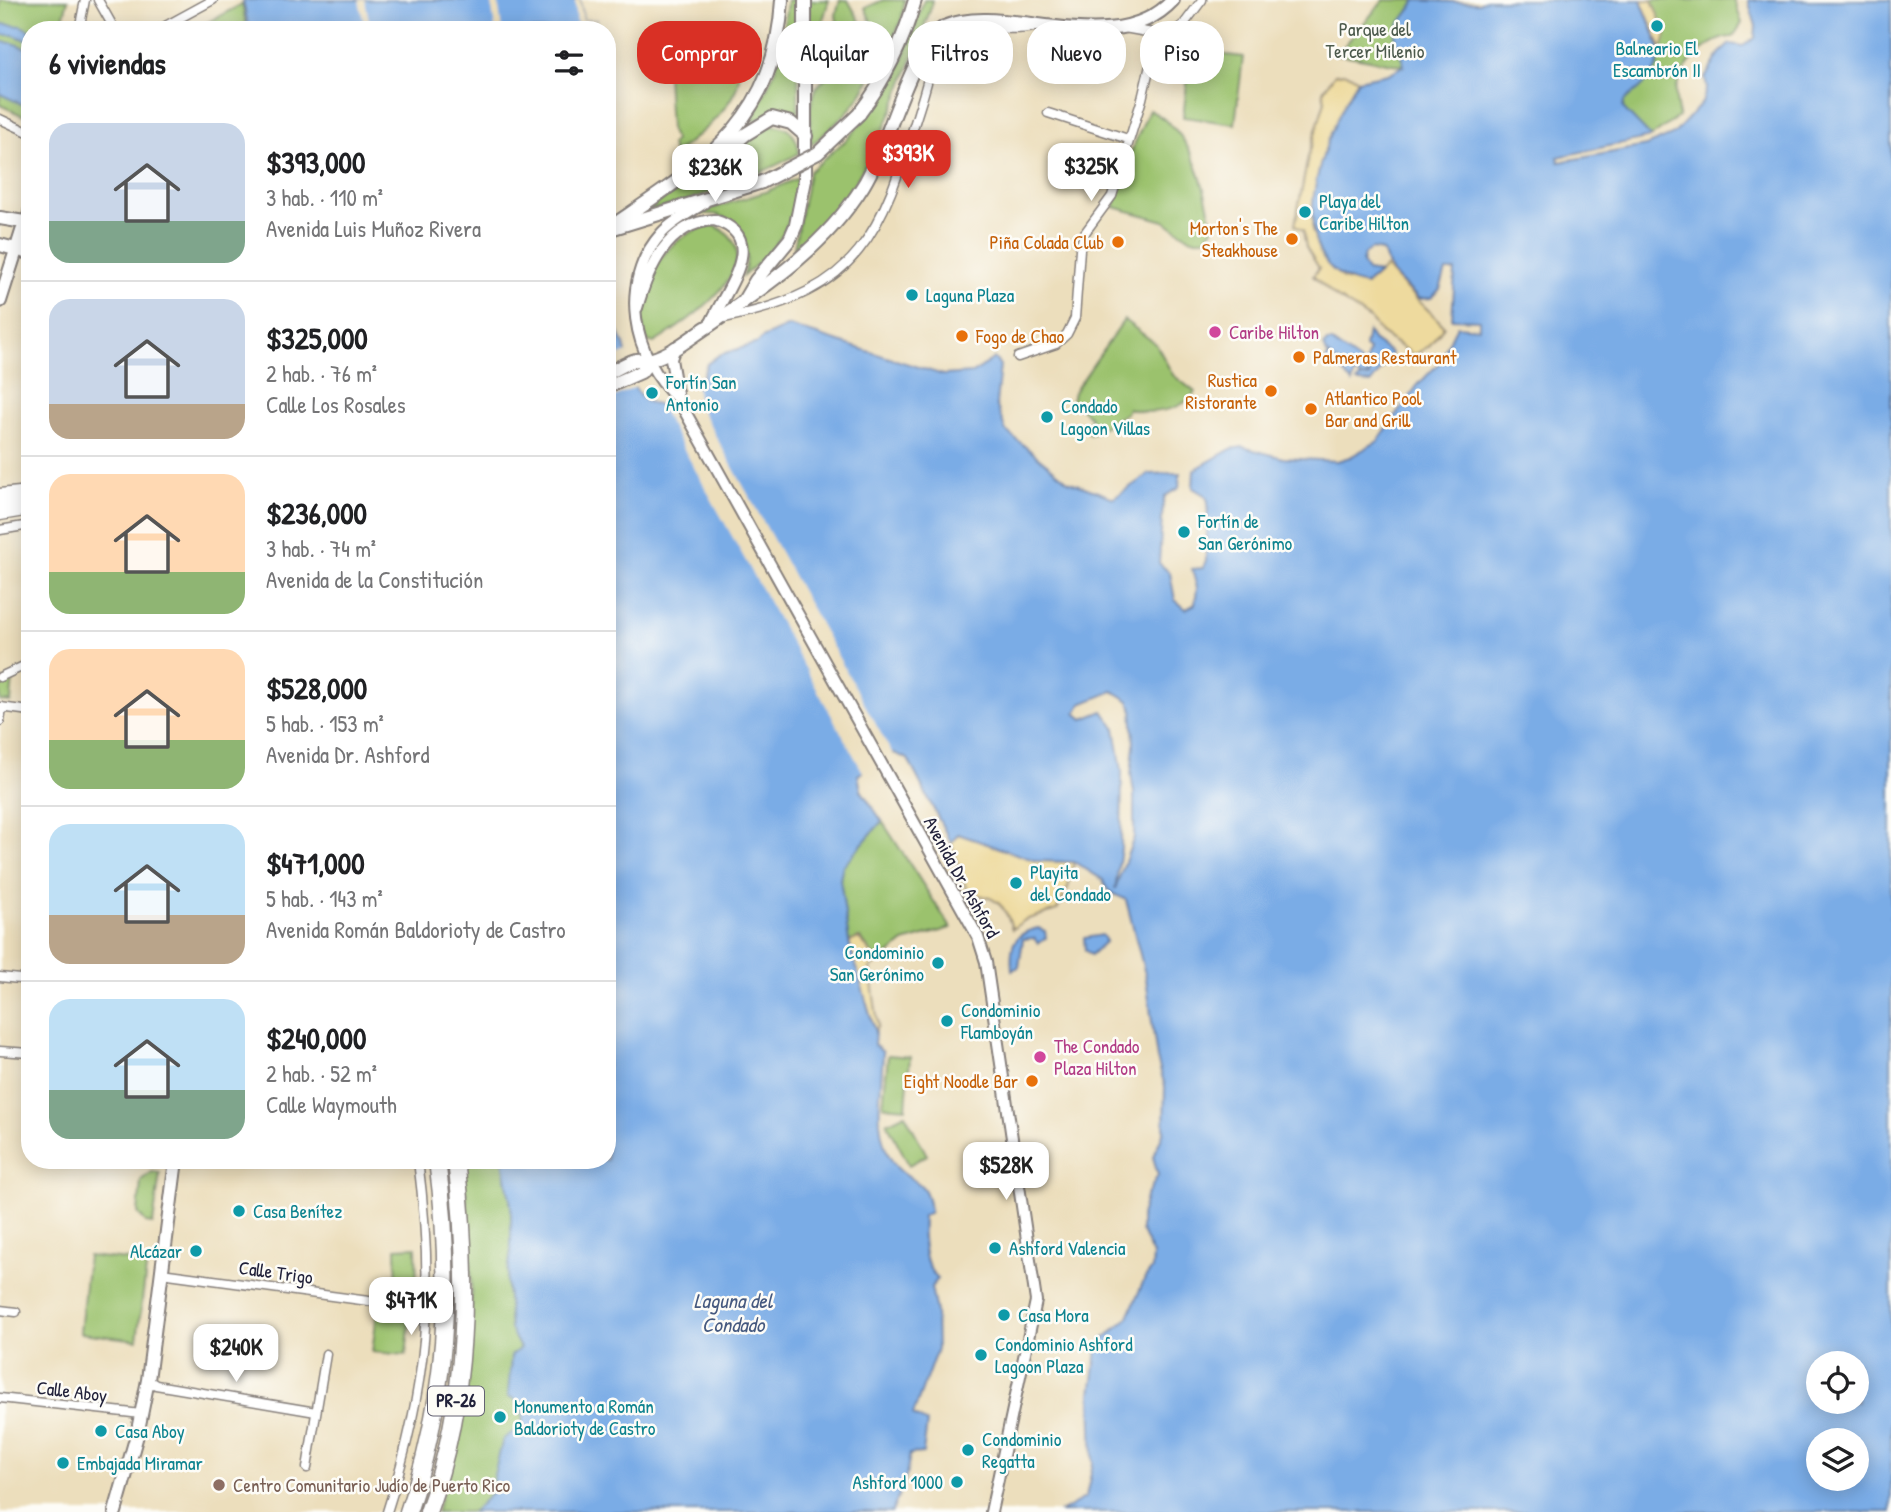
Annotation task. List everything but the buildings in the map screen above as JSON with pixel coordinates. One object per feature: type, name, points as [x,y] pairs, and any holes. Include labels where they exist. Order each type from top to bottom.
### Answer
[{"type":"highway","points":[[0,497],[21,495]]},
{"type":"highway","points":[[0,512],[21,508]]},
{"type":"highway","name":"PR-26","points":[[408,1512],[433,1419],[445,1332],[445,1244],[438,1169]]},
{"type":"highway","name":"PR-26","points":[[428,1512],[448,1444],[463,1336],[466,1287],[457,1169]]},
{"type":"main road","points":[[616,224],[700,166],[725,142],[757,98],[776,46],[782,0]]},
{"type":"main road","points":[[743,302],[756,280],[789,239],[796,225],[806,180],[805,0]]},
{"type":"main road","points":[[616,227],[762,182],[818,153],[859,114],[880,84],[903,39],[915,0]]},
{"type":"main road","points":[[1126,24],[1151,17],[1173,0]]},
{"type":"main road","points":[[616,381],[675,347],[743,302],[833,227],[863,187],[894,123],[912,72],[928,41],[936,34],[952,22],[984,14],[1059,21]]},
{"type":"main road","points":[[700,166],[717,158],[746,134],[772,118],[791,123],[806,135]]},
{"type":"main road","points":[[0,218],[21,221]]},
{"type":"main road","points":[[0,301],[21,236]]},
{"type":"main road","points":[[0,246],[21,251]]},
{"type":"main road","points":[[616,372],[643,364]]},
{"type":"main road","points":[[116,1512],[148,1380],[175,1169]]},
{"type":"street","points":[[81,21],[85,0]]},
{"type":"street","points":[[98,0],[110,21]]},
{"type":"street","points":[[174,21],[213,0]]},
{"type":"street","points":[[1186,21],[1202,0]]},
{"type":"street","points":[[715,321],[794,298],[819,286],[845,267],[878,224],[896,182],[929,77],[948,39],[970,29],[1025,29],[1047,20]]},
{"type":"street","points":[[1018,357],[1056,344],[1068,334],[1075,318],[1079,297],[1080,249],[1084,234],[1112,196],[1143,84]]},
{"type":"street","points":[[1048,113],[1128,139]]},
{"type":"street","points":[[0,119],[21,129]]},
{"type":"street","points":[[635,317],[634,286],[650,249],[662,232],[708,200]]},
{"type":"street","points":[[635,317],[644,283],[661,250],[684,229],[714,220],[733,230],[741,243],[742,255],[736,277],[715,321]]},
{"type":"street","name":"Avenida Dr. Ashford","points":[[635,317],[643,364],[678,399],[978,937],[986,962],[1036,1301],[991,1512]]},
{"type":"street","points":[[675,347],[671,359],[678,399]]},
{"type":"street","points":[[0,530],[21,526]]},
{"type":"street","points":[[0,677],[21,667]]},
{"type":"street","points":[[0,721],[1,707],[21,710]]},
{"type":"street","points":[[0,977],[21,978]]},
{"type":"street","points":[[0,1051],[21,1052]]},
{"type":"street","points":[[387,1512],[408,1448],[422,1369],[428,1308],[429,1262],[419,1169]]},
{"type":"street","name":"Calle Trigo","points":[[161,1273],[428,1308]]},
{"type":"street","points":[[0,1310],[16,1312]]},
{"type":"street","points":[[307,1468],[326,1354]]},
{"type":"street","points":[[148,1380],[156,1385],[316,1412]]},
{"type":"street","name":"Calle Aboy","points":[[0,1398],[141,1414]]},
{"type":"green space","points":[[0,0],[68,0],[62,21],[21,21],[21,115],[0,105]]},
{"type":"green space","points":[[787,0],[799,0],[799,21],[785,21]]},
{"type":"green space","points":[[809,0],[829,0],[823,21],[809,21]]},
{"type":"green space","points":[[840,0],[848,0],[860,21],[837,21]]},
{"type":"green space","points":[[883,0],[905,0],[901,21],[894,37],[894,21],[871,21],[865,8]]},
{"type":"green space","points":[[924,0],[932,0],[926,21],[917,21]]},
{"type":"green space","name":"Parque del Tercer Milenio","points":[[1384,0],[1416,0],[1396,32],[1404,66],[1337,54]]},
{"type":"green space","points":[[1641,0],[1734,0],[1742,23],[1733,37],[1714,42],[1690,62],[1676,89],[1678,117],[1651,137],[1623,108],[1624,101],[1662,50]]},
{"type":"green space","points":[[242,4],[245,21],[210,21]]},
{"type":"green space","points":[[908,45],[908,69],[893,108],[862,171],[843,199],[820,225],[794,248],[809,172],[848,138],[876,106],[889,84],[894,84],[894,75]]},
{"type":"green space","points":[[1224,55],[1243,57],[1235,124],[1183,117],[1187,84],[1224,84]]},
{"type":"green space","points":[[776,66],[776,84],[798,84],[798,117],[792,119],[776,112],[751,122]]},
{"type":"green space","points":[[668,84],[738,84],[730,100],[716,118],[674,154],[671,145],[675,140],[670,129]]},
{"type":"green space","points":[[820,84],[867,84],[852,106],[811,145],[810,108]]},
{"type":"green space","points":[[1149,110],[1177,131],[1194,161],[1206,195],[1213,229],[1205,239],[1192,239],[1164,221],[1114,207],[1128,159]]},
{"type":"green space","points":[[770,125],[791,132],[797,141],[799,153],[723,188],[676,204],[645,210],[716,166]]},
{"type":"green space","points":[[798,178],[793,209],[783,234],[766,255],[743,276],[747,258],[741,232],[728,219],[697,213],[765,192]]},
{"type":"green space","points":[[714,225],[732,239],[737,255],[732,272],[721,290],[686,321],[654,343],[647,341],[642,322],[642,303],[655,267],[680,239],[696,230]]},
{"type":"green space","points":[[1124,320],[1156,344],[1173,375],[1195,392],[1174,408],[1146,412],[1128,408],[1126,413],[1090,435],[1084,429],[1091,418],[1072,400],[1074,392]]},
{"type":"green space","points":[[13,677],[11,702],[0,701],[0,683]]},
{"type":"green space","points":[[882,821],[951,928],[904,942],[879,962],[860,938],[849,942],[840,879],[843,866]]},
{"type":"green space","points":[[888,1055],[910,1057],[906,1108],[883,1106]]},
{"type":"green space","points":[[905,1114],[927,1155],[909,1165],[887,1123]]},
{"type":"green space","points":[[463,1169],[505,1169],[511,1205],[511,1251],[507,1282],[510,1328],[520,1348],[515,1355],[515,1399],[524,1414],[483,1504],[469,1512],[436,1512],[458,1445],[465,1401],[472,1298]]},
{"type":"green space","points":[[152,1172],[160,1173],[153,1224],[146,1223],[138,1213],[141,1180]]},
{"type":"green space","points":[[416,1247],[417,1294],[397,1295],[396,1248]]},
{"type":"green space","points":[[88,1256],[147,1262],[137,1340],[80,1333]]},
{"type":"green space","points":[[377,1313],[402,1315],[410,1320],[406,1355],[372,1352]]},
{"type":"sand","name":"Balneario El Escambrón II","points":[[1641,0],[1652,0],[1666,34],[1662,50]]},
{"type":"sand","name":"Playa del Caribe Hilton","points":[[1347,73],[1358,80],[1339,116],[1325,152],[1312,231],[1342,279],[1366,285],[1386,267],[1444,326],[1429,346],[1414,355],[1381,333],[1370,319],[1336,297],[1313,276],[1319,268],[1306,247],[1303,230],[1295,225],[1308,157],[1325,101],[1323,91],[1335,74]]},
{"type":"sand","name":"Playita del Condado","points":[[958,834],[1037,861],[1074,862],[1068,888],[1057,910],[1025,920],[1012,929],[1006,913],[998,903],[986,897],[970,895],[966,888],[951,843]]},
{"type":"sand","points":[[859,938],[879,962],[870,968],[878,1025],[875,1032],[849,942]]},
{"type":"water","points":[[243,0],[580,0],[583,20],[596,21],[247,21]]},
{"type":"water","name":"Laguna del Condado","points":[[1416,0],[1478,3],[1486,0],[1641,0],[1658,45],[1659,56],[1651,76],[1624,101],[1623,108],[1651,137],[1558,157],[1559,162],[1646,146],[1674,134],[1702,103],[1707,87],[1705,78],[1720,53],[1730,44],[1743,46],[1755,38],[1756,26],[1748,0],[1891,0],[1891,1512],[1060,1512],[1086,1497],[1093,1463],[1091,1394],[1097,1350],[1103,1339],[1127,1319],[1145,1278],[1152,1269],[1153,1255],[1141,1230],[1141,1216],[1146,1197],[1158,1175],[1153,1157],[1164,1131],[1165,1086],[1157,1059],[1146,978],[1126,900],[1110,892],[1103,880],[1074,862],[1037,861],[958,834],[951,843],[908,759],[894,753],[858,775],[861,790],[882,821],[843,866],[840,879],[849,942],[875,1032],[874,1045],[883,1052],[879,1109],[882,1138],[894,1164],[922,1186],[925,1192],[930,1212],[923,1216],[924,1250],[929,1266],[938,1279],[931,1287],[936,1312],[937,1349],[913,1415],[927,1423],[923,1453],[910,1454],[906,1477],[892,1512],[473,1512],[495,1489],[493,1479],[503,1439],[522,1426],[524,1415],[515,1399],[508,1397],[511,1356],[520,1348],[510,1329],[507,1282],[511,1251],[511,1205],[505,1169],[616,1169],[616,327],[624,344],[635,388],[645,401],[658,405],[678,399],[699,385],[707,364],[719,355],[758,343],[762,338],[789,326],[943,375],[973,373],[994,358],[1000,365],[996,404],[1006,431],[1068,481],[1114,498],[1149,474],[1180,473],[1179,488],[1165,496],[1163,503],[1159,563],[1170,573],[1175,600],[1186,609],[1195,604],[1197,588],[1192,569],[1203,568],[1206,560],[1208,502],[1206,496],[1193,488],[1194,470],[1231,449],[1243,447],[1283,458],[1337,461],[1350,457],[1378,441],[1417,386],[1438,364],[1457,326],[1479,328],[1479,320],[1452,319],[1455,271],[1446,271],[1440,289],[1431,298],[1419,299],[1393,274],[1382,251],[1371,249],[1364,254],[1362,263],[1367,271],[1379,273],[1365,285],[1337,273],[1320,252],[1313,226],[1314,195],[1321,163],[1332,132],[1358,80],[1388,74],[1404,66],[1397,45],[1398,26]],"holes":[[[1113,691],[1129,701],[1132,707],[1134,837],[1115,889],[1121,849],[1122,771],[1115,728],[1103,711],[1083,719],[1076,713],[1081,704]]]},
{"type":"water","points":[[0,24],[21,26],[21,38],[0,35]]},
{"type":"water","points":[[0,42],[13,43],[21,46],[21,104],[0,94]]},
{"type":"water","points":[[1368,332],[1373,340],[1391,353],[1390,359],[1371,383],[1357,382],[1362,378],[1355,373],[1352,383],[1342,370],[1325,362],[1328,356],[1347,369],[1327,354],[1324,346],[1327,342],[1332,342],[1369,368],[1366,362],[1369,350],[1365,347]]},
{"type":"water","points":[[1038,928],[1045,931],[1046,938],[1038,944],[1034,938],[1023,939],[1019,967],[1012,970],[1012,948],[1015,942],[1023,934]]},
{"type":"water","points":[[1102,935],[1106,941],[1091,955],[1085,950],[1084,938]]},
{"type":"pier","points":[[359,0],[365,0],[369,21],[363,21]]},
{"type":"pier","points":[[491,0],[498,0],[501,21],[494,21]]},
{"type":"pier","points":[[575,0],[580,0],[583,20],[596,21],[577,21]]},
{"type":"pier","points":[[629,351],[638,386],[616,396],[616,357]]},
{"type":"pier","points":[[696,381],[699,406],[894,757],[864,774],[657,401],[676,395]]},
{"type":"place","name":"Balneario El Escambrón II","points":[[1657,26]]},
{"type":"place","name":"Playa del Caribe Hilton","points":[[1305,212]]},
{"type":"place","name":"Morton's The Steakhouse","points":[[1292,239]]},
{"type":"place","name":"Piña Colada Club","points":[[1118,242]]},
{"type":"place","name":"Laguna Plaza","points":[[912,295]]},
{"type":"place","name":"Caribe Hilton","points":[[1215,332]]},
{"type":"place","name":"Fogo de Chao","points":[[962,336]]},
{"type":"place","name":"Palmeras Restaurant","points":[[1299,357]]},
{"type":"place","name":"Rustica Ristorante","points":[[1271,391]]},
{"type":"place","name":"Fortín San Antonio","points":[[652,393]]},
{"type":"place","name":"Atlantico Pool Bar and Grill","points":[[1311,409]]},
{"type":"place","name":"Condado Lagoon Villas","points":[[1047,417]]},
{"type":"place","name":"Fortín de San Gerónimo","points":[[1184,532]]},
{"type":"place","name":"Playita del Condado","points":[[1016,883]]},
{"type":"place","name":"Condominio San Gerónimo","points":[[938,963]]},
{"type":"place","name":"Condominio Flamboyán","points":[[947,1021]]},
{"type":"place","name":"The Condado Plaza Hilton","points":[[1040,1057]]},
{"type":"place","name":"Eight Noodle Bar","points":[[1032,1081]]},
{"type":"place","name":"Casa Benítez","points":[[239,1211]]},
{"type":"place","name":"Ashford Valencia","points":[[995,1248]]},
{"type":"place","name":"Alcázar","points":[[196,1251]]},
{"type":"place","name":"Casa Mora","points":[[1004,1315]]},
{"type":"place","name":"Condominio Ashford Lagoon Plaza","points":[[981,1355]]},
{"type":"place","name":"Monumento a Román Baldorioty de Castro","points":[[500,1417]]},
{"type":"place","name":"Casa Aboy","points":[[101,1431]]},
{"type":"place","name":"Condominio Regatta","points":[[968,1450]]},
{"type":"place","name":"Embajada Miramar","points":[[63,1463]]},
{"type":"place","name":"Ashford 1000","points":[[957,1482]]},
{"type":"place","name":"Centro Comunitario Judío de Puerto Rico","points":[[219,1485]]}]
